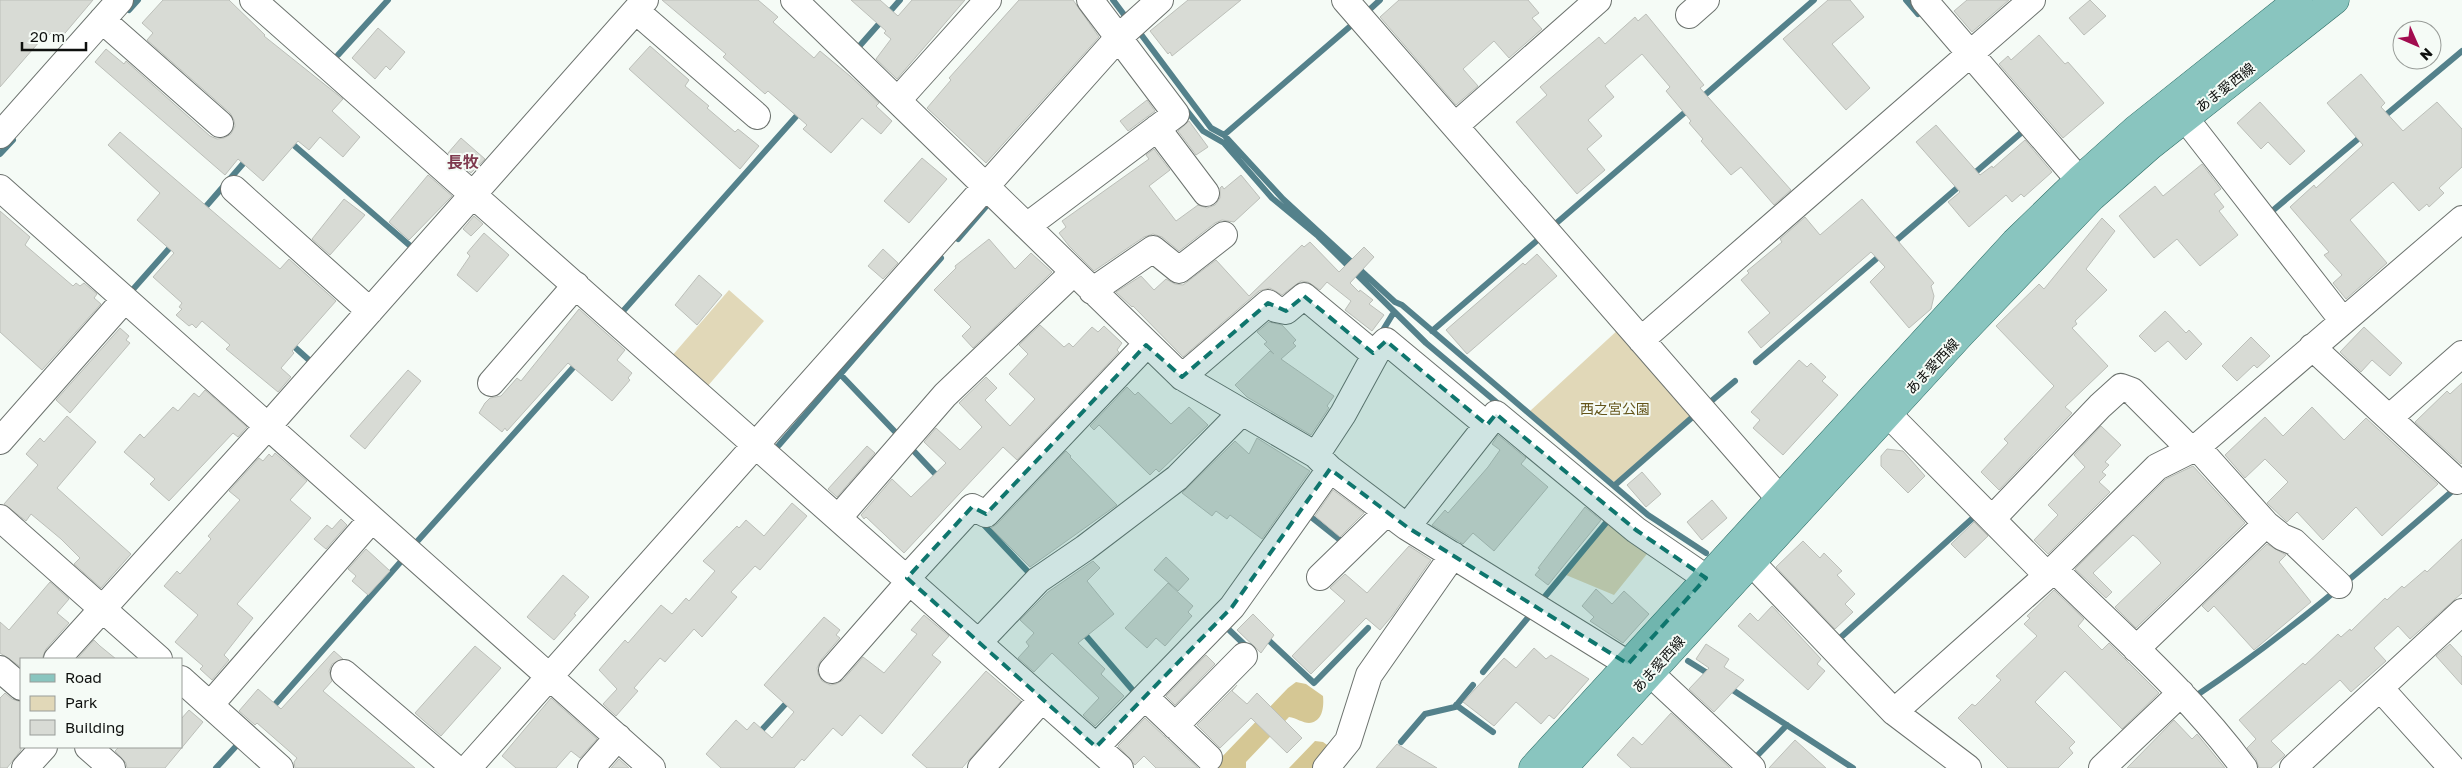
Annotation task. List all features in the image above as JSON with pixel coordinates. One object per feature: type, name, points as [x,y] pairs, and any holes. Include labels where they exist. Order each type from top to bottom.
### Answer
[{"type":"main road","name":"あま愛西線","points":[[1563,768],[1706,578],[2015,242],[2078,180],[2136,129],[2298,0]]},
{"type":"main road","name":"あま愛西線","points":[[1533,768],[1751,562],[2033,257],[2092,197],[2185,118],[2335,0]]},
{"type":"street","points":[[0,135],[120,0]]},
{"type":"street","points":[[253,0],[1120,768]]},
{"type":"street","points":[[898,100],[988,0]]},
{"type":"street","points":[[1027,226],[1176,114],[1125,32],[1090,0]]},
{"type":"street","points":[[468,768],[1125,32],[1160,0]]},
{"type":"street","points":[[1345,0],[1779,498]]},
{"type":"street","points":[[1455,126],[1598,0]]},
{"type":"street","points":[[1924,0],[2078,180]]},
{"type":"street","points":[[1641,340],[2032,0]]},
{"type":"street","points":[[805,4],[898,100],[1092,292],[1182,377],[1323,462],[1397,520],[1639,669],[1752,768]]},
{"type":"street","points":[[58,658],[268,426],[641,5],[757,116]]},
{"type":"street","points":[[102,20],[220,124]]},
{"type":"street","points":[[2185,118],[2343,321]]},
{"type":"street","points":[[1157,128],[1206,193]]},
{"type":"street","points":[[0,188],[652,768]]},
{"type":"street","points":[[234,189],[370,311]]},
{"type":"street","points":[[1894,712],[2049,574],[2157,467],[2194,448],[2462,219]]},
{"type":"street","points":[[1092,292],[1153,248],[1179,270],[1224,235]]},
{"type":"street","points":[[839,518],[945,395],[1074,273]]},
{"type":"street","points":[[491,382],[576,285]]},
{"type":"street","points":[[1182,377],[1268,303],[1276,309],[1286,310],[1304,296],[1375,355]]},
{"type":"street","points":[[0,441],[125,299]]},
{"type":"street","points":[[1096,747],[1232,607],[1323,462],[1343,414],[1375,355],[1386,342],[1487,425]]},
{"type":"street","points":[[832,670],[972,506],[986,514],[1146,345]]},
{"type":"street","points":[[2312,347],[2457,481]]},
{"type":"street","points":[[2389,418],[2462,354]]},
{"type":"street","points":[[1992,519],[2100,406],[2122,387],[2132,390],[2194,448],[2266,524],[2282,537],[2294,542],[2339,585]]},
{"type":"street","points":[[978,642],[1038,580],[1085,548],[1177,478],[1242,412]]},
{"type":"street","points":[[1320,577],[1397,520],[1496,414],[1636,530],[1706,578]]},
{"type":"street","points":[[1888,414],[2043,571],[2061,576],[2181,693],[2209,722],[2244,768]]},
{"type":"street","points":[[0,518],[158,658]]},
{"type":"street","points":[[210,706],[372,519]]},
{"type":"street","points":[[2136,649],[2266,524]]},
{"type":"street","points":[[1326,768],[1348,741],[1369,675],[1453,555]]},
{"type":"street","points":[[1751,562],[1894,712],[1968,768]]},
{"type":"street","points":[[2293,768],[2462,612]]},
{"type":"street","points":[[1175,726],[1244,656]]},
{"type":"street","points":[[0,668],[20,687]]},
{"type":"street","points":[[344,673],[455,768]]},
{"type":"street","points":[[182,681],[280,768]]},
{"type":"street","points":[[2380,688],[2452,768]]},
{"type":"street","points":[[2102,768],[2181,693]]},
{"type":"street","points":[[1145,697],[1209,758]]},
{"type":"street","points":[[981,768],[1042,698]]},
{"type":"street","points":[[591,768],[618,737]]},
{"type":"street","points":[[25,768],[43,748]]},
{"type":"street","points":[[89,748],[112,768]]},
{"type":"highlighted area","points":[[1304,296],[1373,353],[1386,341],[1487,425],[1496,414],[1636,530],[1706,578],[1628,664],[1407,527],[1330,469],[1232,607],[1096,747],[907,578],[972,507],[986,514],[1146,345],[1182,377],[1268,303],[1286,311]]},
{"type":"green space","points":[[729,290],[764,321],[706,388],[671,357]]},
{"type":"green space","name":"西之宮公園","points":[[1620,328],[1695,414],[1615,483],[1530,411]]},
{"type":"green space","points":[[1612,519],[1651,549],[1614,595],[1566,575]]},
{"type":"shaded area","points":[[1296,682],[1306,684],[1323,696],[1323,709],[1320,717],[1314,722],[1307,723],[1289,717],[1246,762],[1246,768],[1217,768],[1217,762]]},
{"type":"shaded area","points":[[1315,741],[1323,742],[1330,747],[1317,768],[1289,768]]},
{"type":"building","points":[[0,0],[93,0],[60,39],[52,32],[48,36],[46,34],[0,87]]},
{"type":"building","points":[[163,0],[229,0],[264,36],[343,99],[332,111],[360,137],[343,157],[320,137],[309,150],[298,141],[263,181],[238,159],[225,175],[95,62],[106,49],[124,64],[126,61],[210,136],[217,139],[231,134],[235,126],[230,113],[147,40],[153,33],[142,23]]},
{"type":"building","points":[[662,0],[758,0],[778,17],[773,22],[814,58],[820,51],[879,103],[876,106],[892,121],[881,134],[862,118],[831,153],[803,129],[807,125],[768,91],[765,94],[723,57],[726,54]]},
{"type":"building","points":[[851,0],[880,0],[898,16],[912,0],[965,0],[897,79],[876,59],[891,39],[884,33],[886,31]]},
{"type":"building","points":[[1019,0],[1073,0],[1099,37],[986,163],[927,108],[951,80],[949,78]]},
{"type":"building","points":[[1188,0],[1241,0],[1172,56],[1170,52],[1168,54],[1150,31]]},
{"type":"building","points":[[1399,0],[1528,0],[1539,13],[1532,18],[1542,29],[1509,58],[1494,41],[1463,69],[1478,86],[1456,105],[1380,17]]},
{"type":"building","points":[[1828,0],[1850,0],[1864,17],[1832,44],[1870,88],[1846,110],[1783,39]]},
{"type":"building","points":[[1967,0],[2009,0],[1972,32],[1954,11]]},
{"type":"building","points":[[2090,0],[2106,16],[2084,35],[2069,18]]},
{"type":"building","points":[[1646,14],[1704,85],[1700,88],[1791,190],[1774,205],[1741,167],[1731,175],[1701,141],[1703,139],[1689,123],[1691,121],[1666,91],[1670,87],[1642,54],[1605,86],[1614,97],[1588,120],[1602,136],[1587,149],[1605,170],[1577,194],[1516,122],[1547,95],[1540,87],[1599,37],[1605,44],[1635,17],[1638,21]]},
{"type":"building","points":[[378,28],[405,52],[390,70],[386,66],[375,79],[352,58]]},
{"type":"building","points":[[2039,35],[2065,64],[2068,62],[2104,103],[2063,138],[1999,64],[2008,56],[2011,60]]},
{"type":"building","points":[[650,46],[689,80],[685,86],[709,106],[707,108],[735,132],[738,129],[759,146],[740,169],[629,69]]},
{"type":"building","points":[[2361,74],[2385,103],[2381,107],[2403,131],[2437,102],[2462,129],[2462,167],[2439,188],[2444,193],[2429,207],[2427,204],[2419,211],[2393,182],[2350,220],[2387,263],[2346,299],[2333,283],[2342,275],[2324,255],[2329,252],[2290,207],[2314,185],[2316,188],[2363,145],[2327,103]]},
{"type":"building","points":[[1147,100],[1155,111],[1128,131],[1120,121]]},
{"type":"building","points":[[2260,102],[2305,151],[2290,165],[2268,142],[2261,149],[2237,123]]},
{"type":"building","points":[[1189,121],[1208,147],[1196,155],[1178,131]]},
{"type":"building","points":[[1936,125],[1980,175],[1992,166],[1993,168],[2025,140],[2052,172],[2024,197],[2021,194],[2012,202],[2006,195],[1969,227],[1948,202],[1960,192],[1916,142]]},
{"type":"building","points":[[120,132],[280,269],[289,259],[336,301],[292,351],[294,353],[281,368],[291,377],[278,392],[226,349],[230,345],[202,321],[196,328],[192,324],[189,326],[176,315],[182,309],[179,307],[182,303],[153,277],[174,253],[137,220],[160,193],[108,145]]},
{"type":"building","points":[[461,138],[485,159],[471,173],[448,153]]},
{"type":"building","points":[[1154,149],[1170,170],[1149,186],[1176,221],[1198,205],[1207,208],[1215,205],[1220,198],[1220,188],[1222,186],[1224,189],[1241,175],[1260,198],[1234,222],[1222,220],[1215,223],[1179,251],[1162,237],[1153,234],[1144,237],[1094,271],[1059,233],[1066,227],[1062,221],[1149,159],[1146,155]]},
{"type":"building","points":[[922,158],[947,179],[909,223],[884,201]]},
{"type":"building","points":[[2202,164],[2221,189],[2214,194],[2224,207],[2219,211],[2238,235],[2200,266],[2177,239],[2154,258],[2119,216],[2155,186],[2163,196]]},
{"type":"building","points":[[428,175],[452,196],[409,240],[389,222]]},
{"type":"building","points":[[344,199],[365,215],[330,255],[312,239]]},
{"type":"building","points":[[1862,199],[1934,283],[1931,286],[1934,296],[1931,309],[1909,328],[1870,282],[1885,267],[1871,252],[1761,348],[1748,332],[1770,313],[1741,280],[1749,273],[1747,271],[1782,242],[1780,239],[1805,217],[1820,235]]},
{"type":"building","points":[[0,211],[30,237],[25,245],[73,286],[76,283],[80,286],[84,283],[97,294],[94,298],[101,304],[42,370],[0,332]]},
{"type":"building","points":[[474,216],[483,224],[471,236],[463,229]]},
{"type":"building","points":[[2102,218],[2115,231],[2086,269],[2107,290],[2075,321],[2077,324],[2072,328],[2108,366],[2065,407],[2072,413],[1999,490],[1981,472],[2008,443],[2004,439],[2054,386],[1996,326],[2039,284],[2044,289]]},
{"type":"building","points":[[484,233],[509,255],[477,292],[457,275],[470,256],[467,253]]},
{"type":"building","points":[[989,239],[1015,269],[1031,253],[1052,272],[973,348],[962,336],[971,327],[934,290],[956,268],[955,266]]},
{"type":"building","points":[[1310,242],[1339,272],[1364,247],[1374,257],[1350,283],[1359,292],[1360,290],[1373,300],[1369,304],[1384,315],[1372,331],[1345,310],[1351,301],[1327,282],[1320,290],[1308,282],[1301,281],[1282,295],[1270,288],[1259,291],[1183,357],[1133,306],[1116,292],[1141,276],[1154,290],[1166,279],[1175,284],[1183,285],[1216,260],[1249,296],[1302,245],[1304,247]]},
{"type":"building","points":[[883,249],[898,263],[883,279],[868,266]]},
{"type":"building","points":[[1537,254],[1557,276],[1467,354],[1446,330],[1523,263],[1525,265]]},
{"type":"building","points":[[699,275],[722,295],[697,325],[675,305]]},
{"type":"building","points":[[579,309],[625,350],[617,360],[632,373],[628,378],[630,380],[612,401],[568,363],[507,431],[505,428],[502,432],[479,413],[485,403],[490,398],[501,396],[517,378],[521,381]]},
{"type":"building","points":[[2165,311],[2186,333],[2189,330],[2202,344],[2186,360],[2168,341],[2155,352],[2139,336]]},
{"type":"building","points":[[1269,322],[1282,325],[1296,340],[1293,343],[1296,346],[1281,359],[1334,396],[1327,406],[1329,408],[1311,435],[1247,397],[1235,385],[1270,351],[1274,354],[1264,344],[1267,342],[1257,332]]},
{"type":"building","points":[[1040,325],[1064,347],[1069,343],[1073,347],[1092,327],[1098,332],[1104,326],[1122,343],[1117,350],[1119,352],[1017,460],[1003,447],[904,553],[866,517],[864,519],[861,515],[892,479],[911,497],[946,463],[924,442],[936,428],[960,450],[982,427],[959,403],[986,377],[997,388],[985,400],[1010,426],[1035,399],[1009,374],[1028,354],[1019,345]]},
{"type":"building","points":[[2364,327],[2402,363],[2390,376],[2372,360],[2361,372],[2340,352]]},
{"type":"building","points":[[120,328],[129,336],[126,340],[130,343],[70,413],[56,400]]},
{"type":"building","points":[[2251,337],[2270,356],[2257,368],[2254,365],[2237,381],[2222,366]]},
{"type":"building","points":[[1799,360],[1807,367],[1811,363],[1826,377],[1822,381],[1838,395],[1783,455],[1753,428],[1760,420],[1751,412]]},
{"type":"building","points":[[408,370],[421,381],[365,449],[350,436]]},
{"type":"building","points":[[2462,383],[2461,464],[2415,422],[2447,391],[2450,394]]},
{"type":"building","points":[[1127,387],[1135,395],[1138,392],[1171,424],[1189,407],[1208,425],[1159,472],[1156,469],[1150,475],[1099,425],[1094,430],[1090,426]]},
{"type":"building","points":[[205,390],[247,427],[238,437],[233,433],[169,501],[150,484],[155,479],[124,452],[140,434],[144,438],[173,407],[178,411],[194,393],[199,397]]},
{"type":"building","points":[[2312,407],[2344,440],[2366,418],[2438,484],[2382,536],[2356,507],[2323,540],[2297,512],[2287,522],[2267,503],[2288,482],[2265,459],[2245,478],[2225,455],[2265,417],[2283,436]]},
{"type":"building","points":[[67,416],[96,442],[57,488],[131,554],[101,588],[74,564],[80,558],[61,539],[31,514],[26,521],[4,504],[38,465],[26,454],[40,438],[44,442]]},
{"type":"building","points":[[2101,426],[2121,445],[2105,462],[2109,465],[2102,472],[2106,475],[2099,482],[2110,492],[2048,554],[2034,540],[2058,515],[2048,505],[2085,467],[2074,455]]},
{"type":"building","points":[[1498,435],[1526,458],[1521,464],[1548,487],[1494,551],[1473,533],[1463,544],[1432,525],[1445,510],[1448,513],[1488,467],[1500,450],[1492,444]]},
{"type":"building","points":[[1257,438],[1310,471],[1262,539],[1230,515],[1227,519],[1216,511],[1212,516],[1182,493],[1235,441],[1249,454]]},
{"type":"building","points":[[867,446],[875,453],[837,497],[828,489]]},
{"type":"building","points":[[1887,449],[1903,451],[1925,476],[1908,493],[1881,466],[1881,456]]},
{"type":"building","points":[[1066,451],[1117,505],[1030,567],[991,528],[997,524]]},
{"type":"building","points":[[275,453],[307,481],[290,500],[311,518],[237,604],[253,618],[224,655],[229,660],[212,680],[200,669],[203,666],[175,642],[198,615],[164,586],[177,571],[180,574],[211,539],[208,536],[240,500],[229,491],[259,458],[263,461],[269,454],[272,457]]},
{"type":"building","points":[[2193,466],[2245,523],[2136,628],[2115,607],[2161,563],[2137,538],[2133,535],[2093,573],[2112,592],[2106,598],[2075,569],[2166,479]]},
{"type":"building","points":[[1642,472],[1661,494],[1646,507],[1627,485]]},
{"type":"building","points":[[1333,490],[1364,513],[1340,537],[1315,516]]},
{"type":"building","points":[[1712,500],[1727,518],[1702,540],[1687,522]]},
{"type":"building","points":[[792,503],[807,516],[760,570],[755,566],[731,592],[737,597],[702,637],[694,629],[665,662],[660,658],[634,688],[638,691],[616,716],[603,704],[617,689],[599,670],[625,640],[628,643],[661,605],[672,614],[686,598],[689,601],[715,571],[703,561],[737,526],[739,528],[746,520],[764,536]]},
{"type":"building","points":[[1585,507],[1601,520],[1548,585],[1535,575],[1540,569],[1538,568]]},
{"type":"building","points":[[341,519],[347,525],[326,549],[314,539],[327,525],[332,529]]},
{"type":"building","points":[[1974,522],[1988,536],[1965,558],[1951,544]]},
{"type":"building","points":[[2462,539],[2462,593],[2410,639],[2398,626],[2374,648],[2386,661],[2351,692],[2340,680],[2271,741],[2285,755],[2271,768],[2259,768],[2256,759],[2247,748],[2256,739],[2239,720],[2303,663],[2305,665],[2338,634],[2341,637],[2350,629],[2351,631],[2385,598],[2387,600],[2402,586],[2404,588],[2425,570],[2427,572]]},
{"type":"building","points":[[1803,541],[1820,558],[1824,553],[1842,571],[1837,575],[1855,594],[1845,604],[1853,612],[1835,629],[1776,567]]},
{"type":"building","points":[[2267,544],[2286,555],[2279,562],[2311,602],[2254,650],[2214,606],[2208,612],[2202,606]]},
{"type":"building","points":[[1409,546],[1431,560],[1392,616],[1380,630],[1366,618],[1311,674],[1292,656],[1345,601],[1330,588],[1345,574],[1367,593]]},
{"type":"building","points":[[366,549],[390,571],[368,595],[352,581],[356,576],[348,569]]},
{"type":"building","points":[[1166,557],[1189,579],[1178,591],[1154,570]]},
{"type":"building","points":[[1093,561],[1100,568],[1087,581],[1114,614],[1078,643],[1105,669],[1101,674],[1124,696],[1095,726],[1083,715],[1099,698],[1052,653],[1034,672],[1018,658],[1029,646],[1026,642],[1034,633],[1020,620],[1048,592]]},
{"type":"building","points":[[563,575],[589,597],[554,640],[527,617]]},
{"type":"building","points":[[50,582],[69,599],[57,613],[69,623],[46,649],[42,658],[20,658],[20,666],[0,653],[0,622],[9,630]]},
{"type":"building","points":[[1168,583],[1193,606],[1188,612],[1192,616],[1165,646],[1156,638],[1147,648],[1125,628]]},
{"type":"building","points":[[1596,589],[1612,604],[1624,591],[1649,614],[1623,643],[1590,621],[1594,617],[1582,606]]},
{"type":"building","points":[[2054,590],[2084,619],[2078,626],[2102,650],[2109,643],[2159,693],[2122,729],[2065,671],[2035,702],[2075,742],[2069,748],[2073,753],[2058,768],[2008,768],[1958,718],[1972,704],[1975,706],[2001,680],[1996,676],[2037,636],[2024,624],[2030,618],[2027,616]]},
{"type":"building","points":[[1772,606],[1821,659],[1817,664],[1825,671],[1808,690],[1738,626],[1750,613],[1758,621]]},
{"type":"building","points":[[1253,614],[1274,635],[1261,653],[1237,630]]},
{"type":"building","points":[[924,615],[949,636],[932,655],[941,662],[882,734],[860,715],[842,736],[833,728],[804,761],[802,759],[794,768],[721,768],[706,754],[736,720],[747,730],[754,722],[772,738],[794,712],[764,685],[824,617],[840,630],[836,635],[840,638],[821,660],[817,668],[822,681],[830,685],[843,680],[863,657],[884,673],[917,634],[911,630]]},
{"type":"building","points":[[94,640],[115,658],[78,658]]},
{"type":"building","points":[[1706,644],[1729,659],[1724,667],[1744,680],[1714,712],[1689,689],[1709,668],[1696,659]]},
{"type":"building","points":[[2450,644],[2462,657],[2462,685],[2436,656]]},
{"type":"building","points":[[475,646],[501,668],[441,736],[415,713]]},
{"type":"building","points":[[1534,648],[1546,659],[1551,655],[1589,679],[1554,719],[1549,715],[1541,724],[1516,702],[1494,726],[1463,702],[1504,658],[1516,668]]},
{"type":"building","points":[[334,651],[343,659],[332,664],[329,671],[332,681],[323,691],[415,768],[295,768],[294,762],[297,758],[257,723],[255,725],[239,711],[258,689],[281,709]]},
{"type":"building","points":[[1206,655],[1215,664],[1175,705],[1166,696]]},
{"type":"building","points":[[986,671],[1021,701],[962,768],[927,768],[912,755]]},
{"type":"building","points":[[1237,685],[1232,691],[1247,704],[1257,693],[1302,738],[1287,753],[1251,718],[1220,748],[1197,725]]},
{"type":"building","points":[[5,693],[12,699],[20,702],[21,750],[7,768],[0,768],[0,698]]},
{"type":"building","points":[[551,698],[597,739],[580,758],[571,751],[556,768],[516,768],[502,756]]},
{"type":"building","points":[[189,710],[203,722],[182,747],[182,718]]},
{"type":"building","points":[[1671,713],[1730,768],[1631,768],[1617,755],[1633,737],[1642,745]]},
{"type":"building","points":[[1145,718],[1198,768],[1156,768],[1144,756],[1135,765],[1118,746]]},
{"type":"building","points":[[2174,720],[2192,739],[2197,734],[2225,768],[2127,768]]},
{"type":"building","points":[[1795,740],[1826,768],[1769,768]]},
{"type":"building","points":[[1397,744],[1437,768],[1376,768]]},
{"type":"building","points":[[118,748],[182,748],[165,768],[127,768],[126,763],[115,751]]},
{"type":"building","points":[[619,759],[629,768],[611,768]]},
{"type":"waterway","points":[[129,10],[138,0]]},
{"type":"waterway","points":[[338,55],[388,0]]},
{"type":"waterway","points":[[856,50],[900,0]]},
{"type":"waterway","points":[[1113,0],[1128,20]]},
{"type":"waterway","points":[[1368,11],[1380,0]]},
{"type":"waterway","points":[[1699,100],[1814,0]]},
{"type":"waterway","points":[[1906,0],[1918,14]]},
{"type":"waterway","points":[[1224,135],[1354,23]]},
{"type":"waterway","points":[[1137,29],[1211,128],[1224,135],[1283,199],[1395,302],[1402,305],[1648,515],[1706,553]]},
{"type":"waterway","points":[[2381,119],[2462,51]]},
{"type":"waterway","points":[[1184,107],[1203,131],[1224,143],[1272,198],[1318,236],[1426,343],[1501,406]]},
{"type":"waterway","points":[[1553,226],[1690,108]]},
{"type":"waterway","points":[[624,310],[801,111]]},
{"type":"waterway","points":[[1970,177],[2021,133]]},
{"type":"waterway","points":[[2271,212],[2364,134]]},
{"type":"waterway","points":[[0,154],[13,140]]},
{"type":"waterway","points":[[289,141],[415,250]]},
{"type":"waterway","points":[[202,211],[248,158]]},
{"type":"waterway","points":[[1891,245],[1963,183]]},
{"type":"waterway","points":[[958,239],[989,203]]},
{"type":"waterway","points":[[1432,331],[1540,238]]},
{"type":"waterway","points":[[128,295],[174,243]]},
{"type":"waterway","points":[[1756,362],[1882,254]]},
{"type":"waterway","points":[[779,445],[941,258]]},
{"type":"waterway","points":[[1380,335],[1394,312]]},
{"type":"waterway","points":[[289,342],[309,360]]},
{"type":"waterway","points":[[414,545],[579,361]]},
{"type":"waterway","points":[[840,374],[900,437]]},
{"type":"waterway","points":[[1709,403],[1735,381]]},
{"type":"waterway","points":[[1615,485],[1696,414]]},
{"type":"waterway","points":[[910,447],[940,479]]},
{"type":"waterway","points":[[2197,695],[2298,621],[2457,487]]},
{"type":"waterway","points":[[1306,513],[1345,544]]},
{"type":"waterway","points":[[1843,642],[1840,638],[1974,517]]},
{"type":"waterway","points":[[1542,600],[1610,518]]},
{"type":"waterway","points":[[983,524],[1032,576]]},
{"type":"waterway","points":[[271,709],[404,558]]},
{"type":"waterway","points":[[1483,672],[1531,614]]},
{"type":"waterway","points":[[1224,625],[1249,649],[1263,635],[1314,683],[1368,628]]},
{"type":"waterway","points":[[1081,630],[1136,694],[1138,692]]},
{"type":"waterway","points":[[1688,661],[1712,676]]},
{"type":"waterway","points":[[1401,742],[1425,714],[1455,707],[1473,685]]},
{"type":"waterway","points":[[1728,687],[1853,768]]},
{"type":"waterway","points":[[757,735],[791,698]]},
{"type":"waterway","points":[[1456,705],[1493,732]]},
{"type":"waterway","points":[[1754,759],[1787,725]]},
{"type":"waterway","points":[[216,768],[239,743]]},
{"type":"district","name":"長牧","points":[[463,162]]}]
